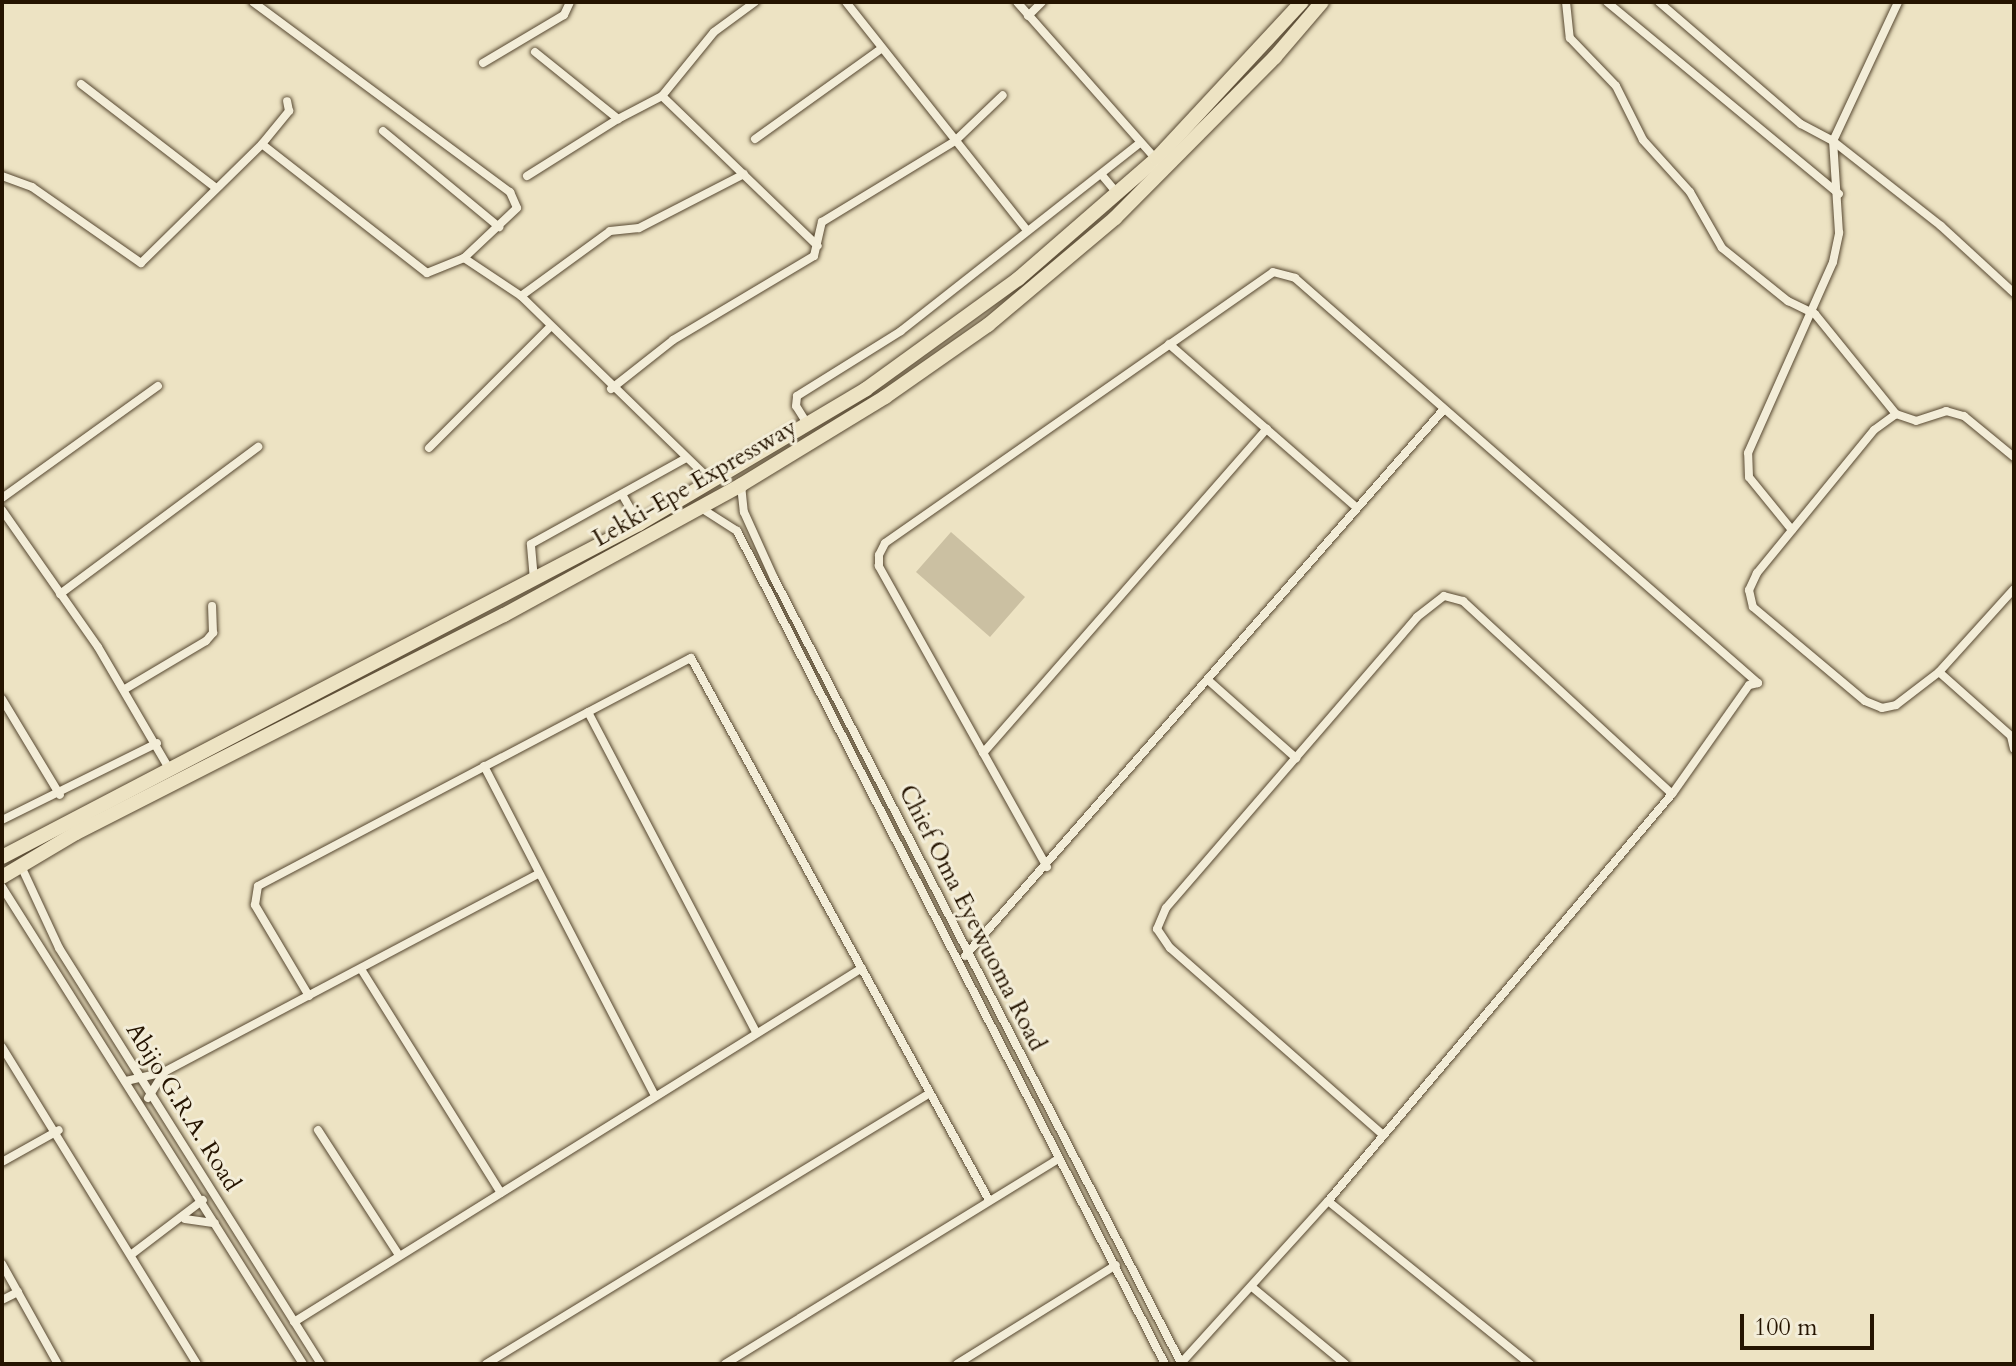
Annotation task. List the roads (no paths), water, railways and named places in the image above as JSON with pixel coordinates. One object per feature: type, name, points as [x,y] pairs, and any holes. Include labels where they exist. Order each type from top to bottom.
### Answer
[{"type":"highway","name":"Lekki-Epe Expressway","points":[[2,877],[380,670],[534,580],[713,484],[808,426],[961,324],[1156,159],[1302,2]]},
{"type":"highway","name":"Lekki-Epe Expressway","points":[[2,857],[700,507],[885,397],[1041,283],[1169,166],[1322,2]]},
{"type":"street","points":[[253,2],[510,192],[517,208],[464,258],[427,273],[262,144]]},
{"type":"street","points":[[483,63],[564,15],[570,2]]},
{"type":"street","points":[[527,176],[618,119],[662,96],[714,32],[755,2]]},
{"type":"street","points":[[846,2],[1027,230]]},
{"type":"street","points":[[1017,2],[1139,144],[1156,159]]},
{"type":"street","points":[[1028,16],[1042,2]]},
{"type":"street","points":[[1566,2],[1570,38],[1616,86],[1643,140],[1690,192],[1719,245],[1788,301],[1815,314],[1896,414],[1916,421],[1946,411],[1964,416],[2014,457]]},
{"type":"street","points":[[1607,2],[1839,195]]},
{"type":"street","points":[[1659,2],[1801,124],[1833,141],[2014,293]]},
{"type":"street","points":[[1792,530],[1746,467],[1759,420],[1815,314],[1839,233],[1839,195],[1833,141],[1898,2]]},
{"type":"street","points":[[755,139],[882,48]]},
{"type":"street","points":[[535,52],[618,119]]},
{"type":"street","points":[[81,84],[216,188]]},
{"type":"street","points":[[611,389],[673,340],[814,256],[822,222],[955,141],[1003,95]]},
{"type":"street","points":[[662,96],[818,246]]},
{"type":"street","points":[[2,176],[32,187],[141,263],[262,144],[289,111],[287,101]]},
{"type":"street","points":[[383,131],[499,227]]},
{"type":"street","points":[[808,426],[796,406],[797,396],[901,331],[1139,144]]},
{"type":"street","points":[[521,296],[610,231],[639,228],[744,174]]},
{"type":"street","points":[[1101,174],[1116,192]]},
{"type":"street","points":[[464,258],[521,296],[611,389],[713,484]]},
{"type":"street","points":[[1047,867],[879,555],[885,543],[1273,272],[1284,273],[1758,683],[1749,685],[1672,794],[1328,1201],[1180,1363]]},
{"type":"street","points":[[429,448],[550,327]]},
{"type":"street","points":[[1169,344],[1357,508]]},
{"type":"street","points":[[2,498],[158,386]]},
{"type":"street","points":[[957,960],[968,955],[1047,867],[1444,409]]},
{"type":"street","points":[[1896,414],[1874,430],[1792,530],[1749,590],[1759,613],[1865,701],[1882,708],[1896,705],[1939,672],[2014,589]]},
{"type":"street","points":[[983,753],[1267,429]]},
{"type":"street","points":[[60,594],[258,447]]},
{"type":"street","points":[[534,580],[531,544],[552,527],[623,496],[686,458]]},
{"type":"street","name":"Chief Oma Eyewuoma Road","points":[[741,485],[744,512],[774,578],[1124,1261],[1180,1363]]},
{"type":"street","points":[[623,496],[639,524]]},
{"type":"street","name":"Chief Oma Eyewuoma Road","points":[[700,507],[737,531],[1165,1364]]},
{"type":"street","points":[[2,510],[125,689],[171,771]]},
{"type":"street","points":[[1382,1134],[1170,948],[1157,929],[1166,908],[1417,617],[1444,596],[1453,597],[1672,794]]},
{"type":"street","points":[[125,689],[206,641],[213,633],[212,606]]},
{"type":"street","points":[[309,996],[255,905],[258,886],[681,660],[696,661],[989,1200]]},
{"type":"street","points":[[1939,672],[2011,736],[2014,749]]},
{"type":"street","points":[[1208,680],[1296,758]]},
{"type":"street","points":[[2,699],[60,795]]},
{"type":"street","points":[[588,712],[756,1032]]},
{"type":"street","points":[[2,820],[60,795],[157,743]]},
{"type":"street","points":[[484,766],[655,1096]]},
{"type":"street","name":"Abijo G.R.A. Road","points":[[21,866],[59,948],[321,1364]]},
{"type":"street","points":[[126,1081],[138,1074],[164,1072],[538,874]]},
{"type":"street","name":"Abijo G.R.A. Road","points":[[2,887],[203,1200],[303,1364]]},
{"type":"street","points":[[294,1322],[862,968]]},
{"type":"street","points":[[361,969],[501,1193]]},
{"type":"street","points":[[2,1047],[59,1130],[197,1364]]},
{"type":"street","points":[[140,1103],[151,1096],[164,1072]]},
{"type":"street","points":[[486,1364],[930,1093]]},
{"type":"street","points":[[2,1162],[59,1130]]},
{"type":"street","points":[[318,1130],[399,1255]]},
{"type":"street","points":[[725,1364],[1058,1159]]},
{"type":"street","points":[[132,1254],[185,1219],[203,1200]]},
{"type":"street","points":[[1328,1201],[1530,1364]]},
{"type":"street","points":[[185,1219],[215,1223]]},
{"type":"street","points":[[963,1362],[1124,1261]]},
{"type":"street","points":[[2,1264],[58,1364]]},
{"type":"street","points":[[1252,1287],[1345,1364]]},
{"type":"street","points":[[2,1300],[18,1292]]}]
